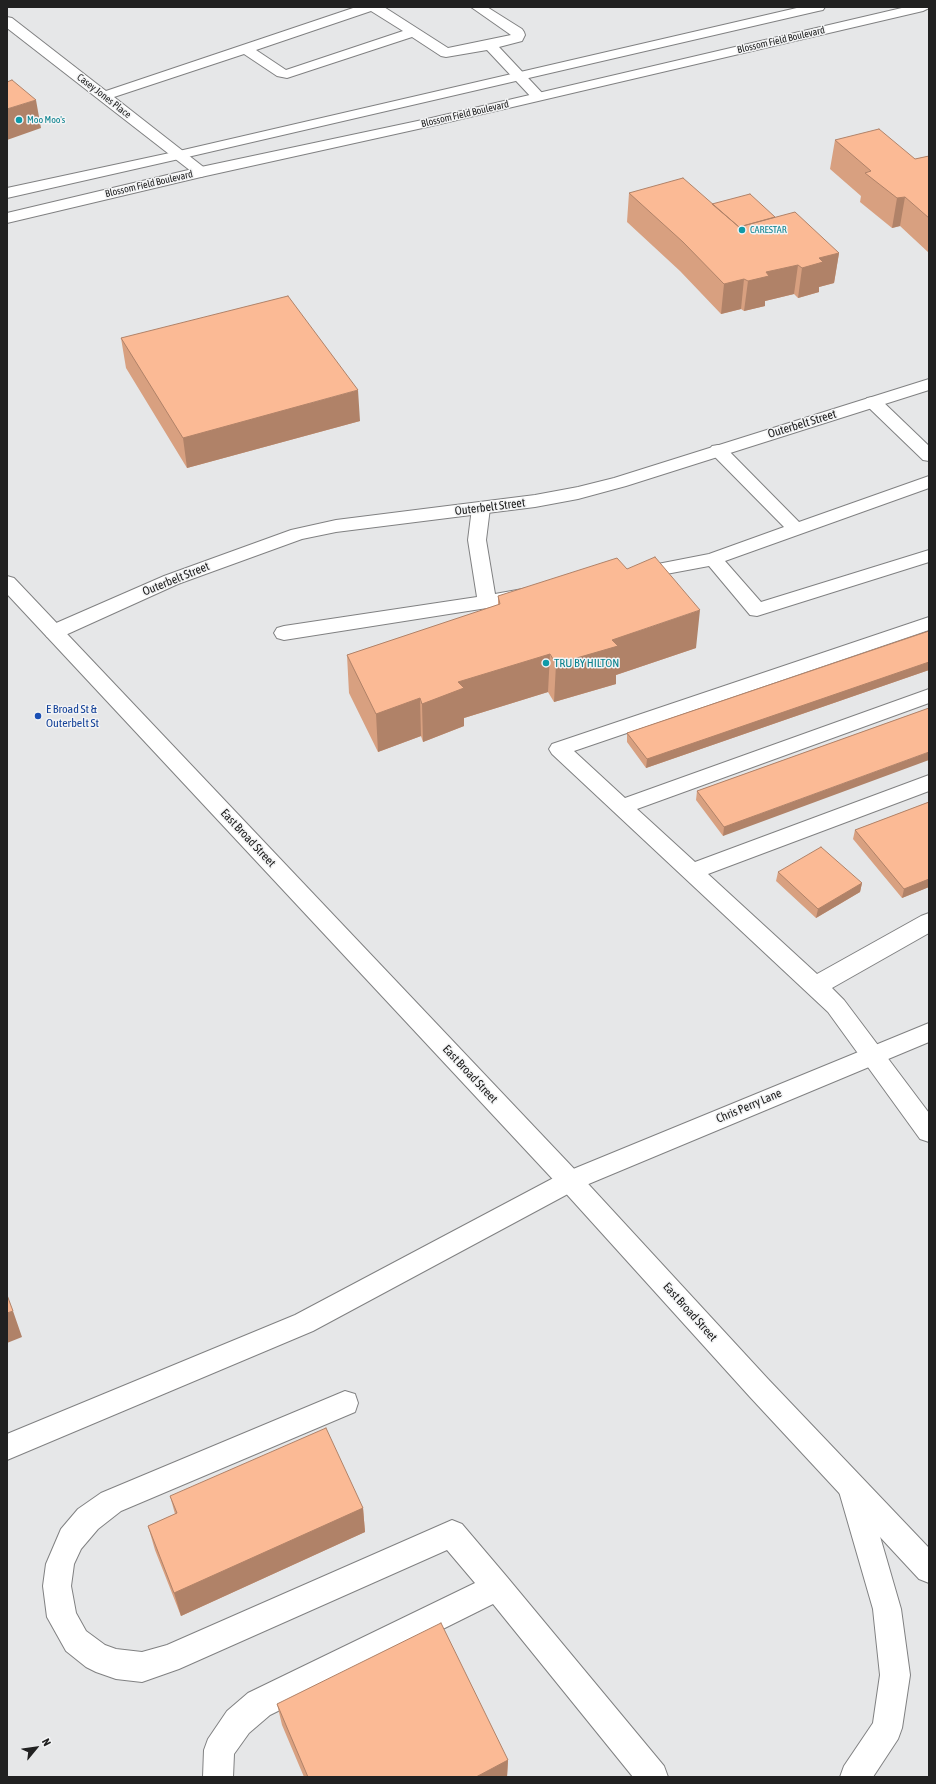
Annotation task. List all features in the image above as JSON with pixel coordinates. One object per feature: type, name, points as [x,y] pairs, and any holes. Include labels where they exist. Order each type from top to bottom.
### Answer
[{"type":"main road","points":[[104,96],[369,7]]},
{"type":"main road","points":[[375,7],[446,53],[516,38],[518,35],[517,32],[478,7]]},
{"type":"main road","name":"Blossom Field Boulevard","points":[[7,193],[179,155],[818,7]]},
{"type":"main road","name":"Blossom Field Boulevard","points":[[7,218],[201,172],[923,7]]},
{"type":"main road","name":"Casey Jones Place","points":[[7,21],[201,172]]},
{"type":"main road","points":[[246,49],[282,73],[287,74],[413,32]]},
{"type":"main road","points":[[490,44],[538,96]]},
{"type":"main road","name":"Outerbelt Street","points":[[54,632],[171,580],[265,544],[298,534],[336,526],[535,501],[578,493],[620,482],[929,384]]},
{"type":"main road","points":[[873,402],[929,456]]},
{"type":"main road","points":[[718,450],[796,530]]},
{"type":"main road","points":[[620,577],[713,559],[929,482]]},
{"type":"main road","points":[[482,508],[477,540],[487,602]]},
{"type":"main road","points":[[713,559],[757,610],[929,556]]},
{"type":"main road","name":"East Broad Street","points":[[7,582],[570,1181],[748,1376],[929,1569]]},
{"type":"main road","points":[[284,633],[487,602],[542,592]]},
{"type":"main road","points":[[929,622],[560,749],[836,1006],[874,1055],[929,1132]]},
{"type":"main road","points":[[621,806],[929,696]]},
{"type":"main road","points":[[691,872],[929,783]]},
{"type":"main road","points":[[814,987],[929,922]]},
{"type":"main road","name":"Chris Perry Lane","points":[[7,1447],[304,1322],[570,1181],[929,1032]]},
{"type":"main road","points":[[345,1403],[111,1502],[88,1519],[71,1539],[60,1564],[57,1586],[62,1617],[76,1641],[96,1657],[116,1664],[142,1667],[169,1659],[452,1534],[653,1777]]},
{"type":"main road","points":[[852,1486],[887,1609],[895,1675],[887,1728],[855,1777]]},
{"type":"main road","points":[[218,1777],[219,1750],[238,1722],[259,1704],[497,1587]]},
{"type":"building","points":[[12,80],[36,100],[7,109],[7,82]]},
{"type":"building","points":[[879,129],[915,159],[929,156],[929,218],[905,197],[897,198],[865,173],[871,171],[835,140]]},
{"type":"building","points":[[683,178],[739,227],[795,212],[839,253],[819,258],[823,262],[802,268],[798,265],[766,272],[769,276],[748,281],[744,279],[724,284],[683,242],[629,193]]},
{"type":"building","points":[[750,194],[775,217],[739,227],[712,204]]},
{"type":"building","points":[[288,296],[358,390],[183,438],[121,338]]},
{"type":"building","points":[[655,557],[700,610],[612,640],[618,646],[556,664],[550,654],[458,682],[464,688],[422,704],[420,698],[376,714],[347,655],[500,604],[498,596],[617,558],[627,569]]},
{"type":"building","points":[[929,631],[929,662],[647,759],[627,733]]},
{"type":"building","points":[[929,708],[929,752],[724,827],[697,791]]},
{"type":"building","points":[[929,802],[929,879],[904,889],[855,830]]},
{"type":"building","points":[[821,847],[862,883],[818,909],[778,872]]},
{"type":"building","points":[[7,1295],[13,1311],[7,1313]]},
{"type":"building","points":[[326,1428],[363,1508],[174,1593],[148,1526],[177,1513],[170,1496]]},
{"type":"building","points":[[441,1623],[508,1760],[476,1777],[308,1777],[277,1704]]},
{"type":"place","name":"Moo Moo's","points":[[19,120]]},
{"type":"place","name":"CARESTAR","points":[[742,230]]},
{"type":"place","name":"TRU BY HILTON","points":[[546,663]]},
{"type":"place","name":"E Broad St & Outerbelt St","points":[[38,716]]}]
